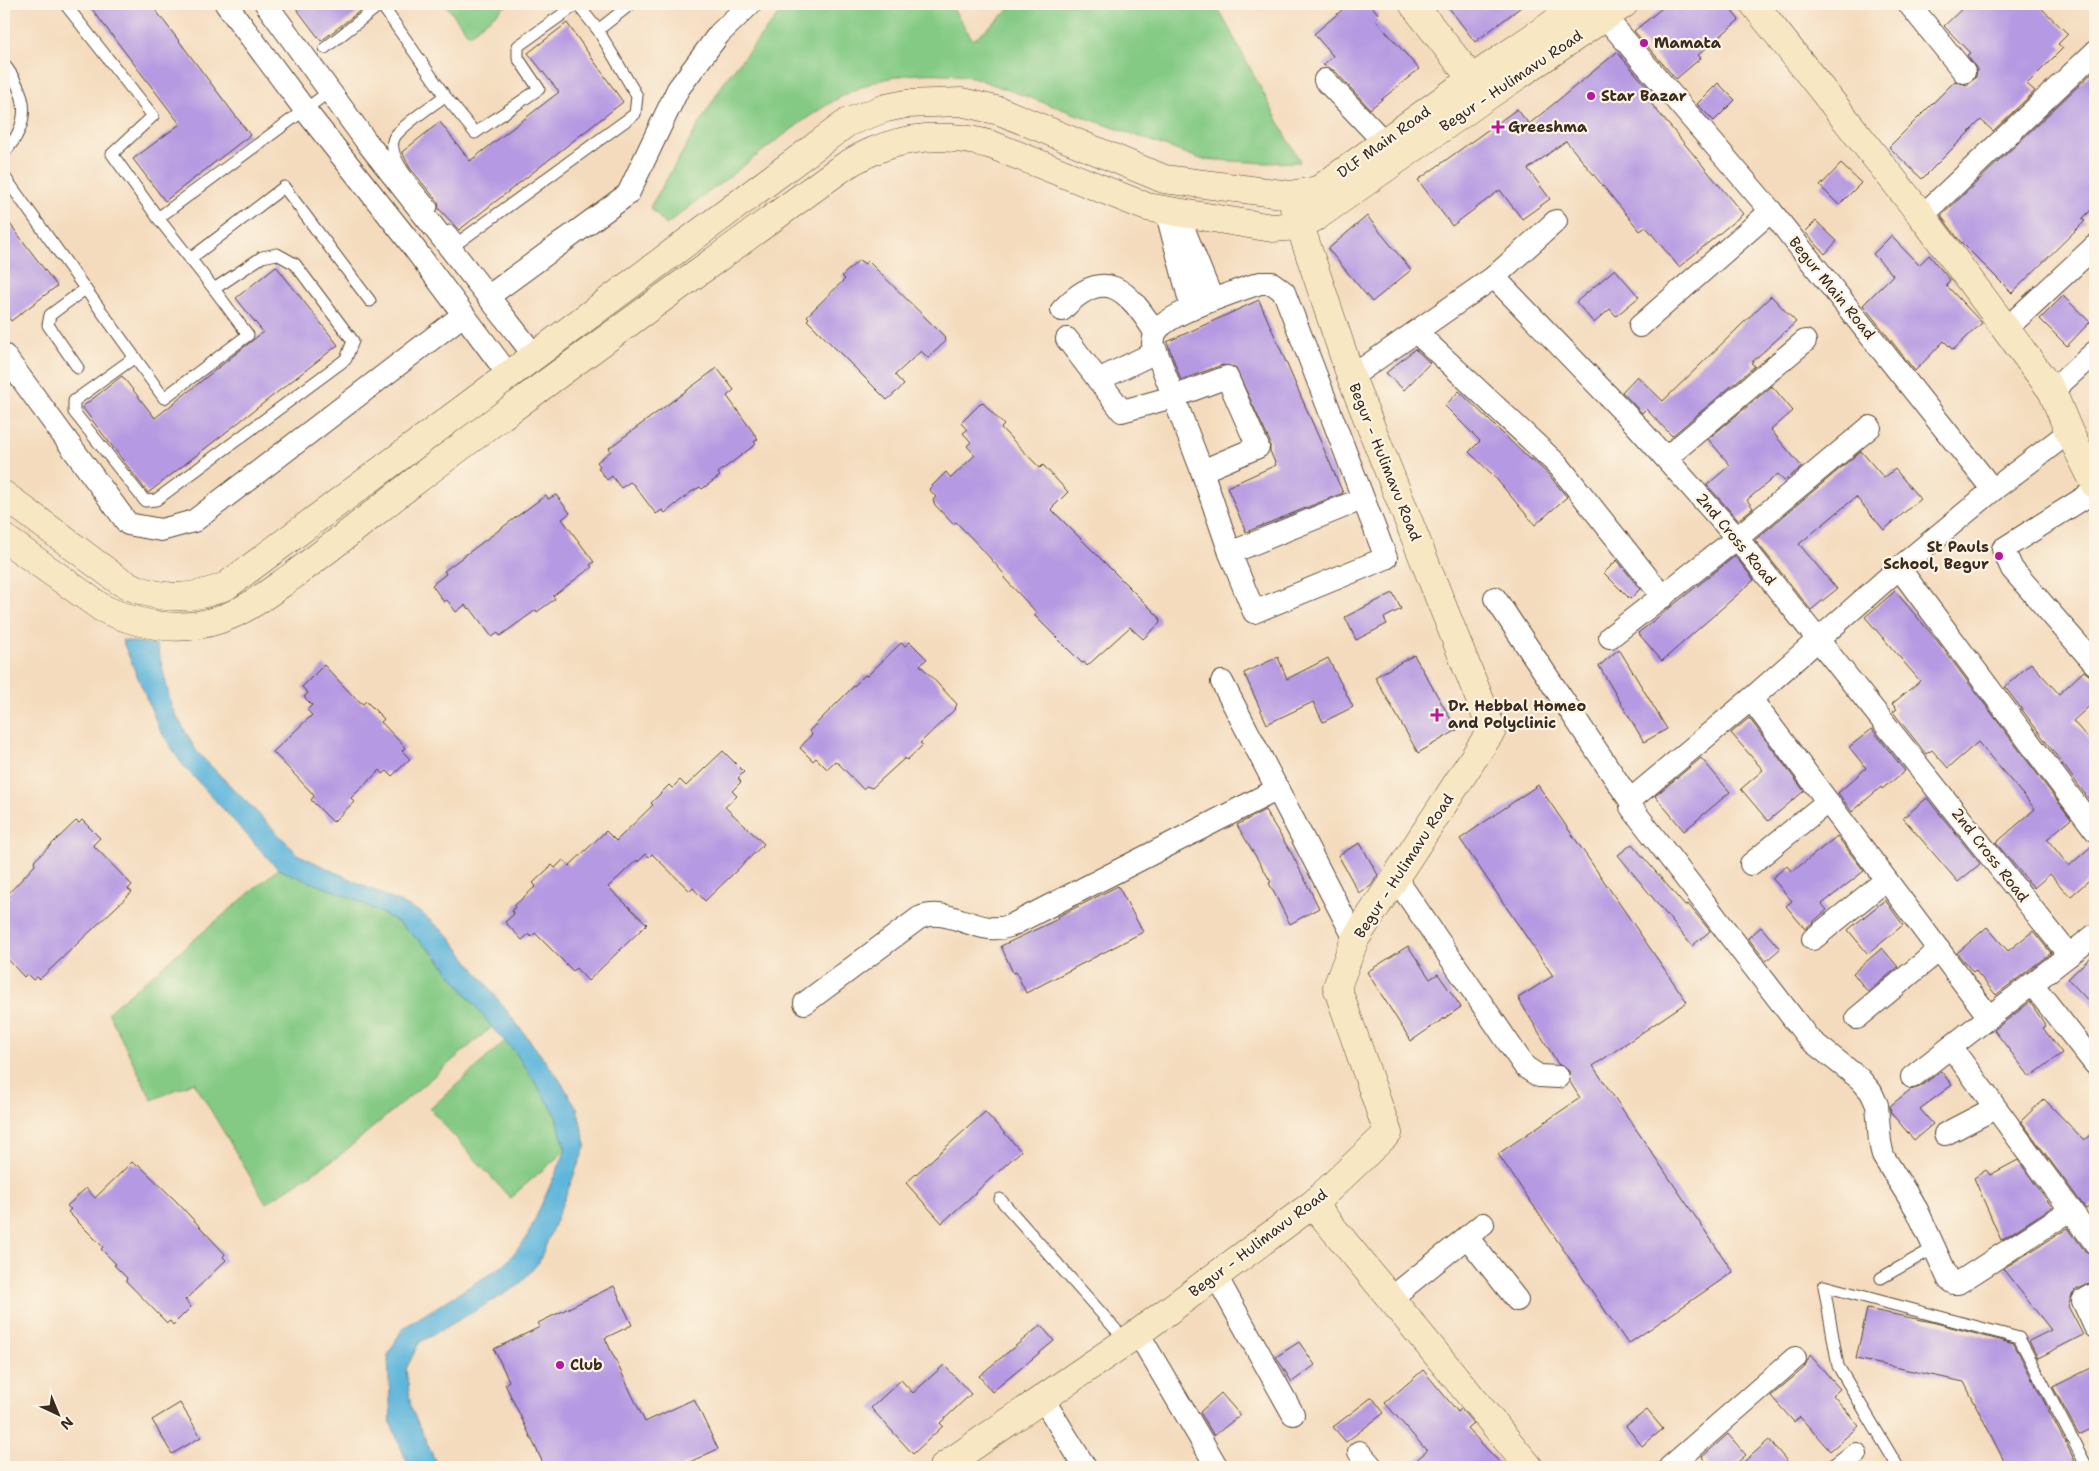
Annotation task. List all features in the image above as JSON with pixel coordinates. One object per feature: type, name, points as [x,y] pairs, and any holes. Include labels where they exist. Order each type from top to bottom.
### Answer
[{"type":"main road","points":[[1413,4],[1479,87]]},
{"type":"main road","points":[[1754,4],[1922,216],[2052,391],[2069,432],[2095,484]]},
{"type":"main road","name":"Begur Main Road","points":[[1479,87],[1603,8]]},
{"type":"main road","name":"DLF Main Road","points":[[4,495],[118,580],[149,594],[181,598],[211,592],[226,586],[848,122],[886,108],[933,101],[960,102],[1000,111],[1164,179],[1290,195],[1318,190],[1384,142],[1479,87]]},
{"type":"main road","name":"Begur - Hulimavu Road","points":[[1299,226],[1316,217],[1479,87]]},
{"type":"main road","points":[[992,145],[1000,111]]},
{"type":"main road","points":[[4,538],[102,608],[120,616],[158,626],[197,625],[216,621],[251,606],[317,558],[411,484],[850,162],[882,146],[916,137],[955,136],[992,145],[1147,207],[1272,228],[1299,226]]},
{"type":"main road","name":"Begur - Hulimavu Road","points":[[943,1467],[1132,1337],[1313,1204],[1388,1133],[1337,987],[1355,939],[1492,730],[1351,377],[1290,195]]},
{"type":"main road","points":[[391,462],[411,484]]},
{"type":"main road","points":[[1313,1204],[1528,1467]]},
{"type":"street","points":[[226,4],[305,110],[406,236],[508,374]]},
{"type":"street","points":[[266,4],[428,220],[490,296],[534,355]]},
{"type":"street","points":[[490,296],[628,194],[678,89],[719,34],[750,4]]},
{"type":"street","points":[[1909,4],[1964,72]]},
{"type":"street","name":"Begur Main Road","points":[[1603,8],[1771,211],[1993,490]]},
{"type":"street","points":[[1922,216],[2095,52]]},
{"type":"street","points":[[1325,80],[1384,142]]},
{"type":"street","points":[[1172,211],[1212,300]]},
{"type":"street","points":[[1172,211],[1192,310]]},
{"type":"street","points":[[1640,326],[1771,211]]},
{"type":"street","points":[[406,236],[428,220]]},
{"type":"street","points":[[1351,377],[1494,276],[1556,221]]},
{"type":"street","points":[[2007,328],[2095,246]]},
{"type":"street","name":"2nd Cross Road","points":[[1494,276],[1666,458],[1738,538],[2069,955]]},
{"type":"street","points":[[1062,310],[1076,295],[1094,287],[1107,285],[1123,292],[1139,306],[1156,342],[1172,397],[1202,470],[1230,553],[1254,612],[1386,558],[1284,292],[1272,283],[1260,283],[1212,300],[1165,323],[1156,342],[1098,380]]},
{"type":"street","points":[[4,355],[128,524],[161,530],[194,521],[463,315]]},
{"type":"street","points":[[1416,332],[1559,466],[1663,597]]},
{"type":"street","points":[[1067,339],[1122,412],[1172,397],[1227,377],[1258,447],[1202,470]]},
{"type":"street","points":[[1666,458],[1805,341]]},
{"type":"street","points":[[2052,391],[2095,352]]},
{"type":"street","points":[[1610,637],[1738,538],[1870,427]]},
{"type":"street","points":[[1631,802],[1634,796],[1751,700],[1899,568],[1993,490],[2069,432]]},
{"type":"street","points":[[2095,491],[2003,549],[2012,569],[2095,664]]},
{"type":"street","points":[[1230,553],[1362,499]]},
{"type":"street","points":[[1899,568],[2095,830]]},
{"type":"street","points":[[1495,598],[1631,802],[1631,807],[1809,1039],[1860,1078],[1871,1092],[1877,1106],[1883,1156],[1917,1210],[1949,1280],[1952,1283],[1958,1283],[2071,1210]]},
{"type":"street","points":[[1222,682],[1355,939]]},
{"type":"street","points":[[1751,700],[1989,1017]]},
{"type":"street","points":[[806,1003],[919,918],[936,914],[989,930],[1010,926],[1278,789]]},
{"type":"street","points":[[1751,864],[1827,802]]},
{"type":"street","points":[[1395,877],[1525,1067],[1539,1076],[1558,1077]]},
{"type":"street","points":[[1813,939],[1886,880]]},
{"type":"street","points":[[1912,1077],[2095,935]]},
{"type":"street","points":[[1857,1018],[1939,950]]},
{"type":"street","points":[[2032,984],[2095,1064]]},
{"type":"street","points":[[1951,1047],[2095,1243]]},
{"type":"street","points":[[1945,1134],[1995,1108]]},
{"type":"street","points":[[1390,1299],[1475,1231],[1517,1300]]},
{"type":"street","points":[[1216,1276],[1293,1414]]},
{"type":"street","points":[[2095,1294],[2083,1301],[2095,1327]]},
{"type":"street","points":[[1132,1337],[1217,1467]]},
{"type":"street","points":[[1670,1467],[1795,1358]]},
{"type":"street","points":[[1043,1399],[1085,1467]]},
{"type":"lane","points":[[4,176],[164,398],[248,335],[158,218],[112,154],[153,116],[65,4]]},
{"type":"lane","points":[[325,48],[381,4],[445,96],[475,133],[539,89],[518,58],[518,46],[577,4],[598,30],[637,96],[635,114],[458,242],[396,160],[392,149],[395,136],[445,96]]},
{"type":"lane","points":[[598,30],[631,4]]},
{"type":"lane","points":[[4,64],[18,84],[24,108],[19,133],[4,153]]},
{"type":"lane","points":[[158,218],[330,91]]},
{"type":"lane","points":[[190,259],[284,187],[370,301]]},
{"type":"lane","points":[[135,357],[74,401],[74,412],[145,500],[156,500],[346,359],[353,340],[294,264],[277,254],[262,257],[214,289]]},
{"type":"lane","points":[[78,368],[48,325],[50,315],[85,289]]},
{"type":"lane","points":[[1000,1199],[1132,1337]]},
{"type":"lane","points":[[1880,1278],[1934,1248]]},
{"type":"lane","points":[[1898,1467],[1838,1366],[1824,1286],[2019,1338],[2087,1467]]},
{"type":"green space","points":[[445,4],[508,4],[469,35]]},
{"type":"green space","points":[[787,4],[950,4],[973,40],[1016,4],[1109,4],[1112,7],[1116,4],[1216,4],[1300,162],[1265,163],[1201,159],[972,77],[940,74],[911,75],[885,79],[862,87],[816,112],[666,225],[650,207],[726,79]]},
{"type":"green space","points":[[278,869],[356,899],[397,922],[437,958],[492,1027],[339,1156],[266,1203],[194,1082],[152,1100],[108,1012]]},
{"type":"green space","points":[[505,1041],[515,1052],[555,1113],[566,1150],[510,1198],[430,1109]]},
{"type":"water","points":[[122,640],[157,645],[172,708],[197,752],[299,855],[420,912],[449,936],[557,1076],[577,1108],[586,1145],[539,1262],[518,1286],[419,1343],[406,1369],[411,1408],[438,1467],[410,1467],[407,1462],[391,1424],[388,1355],[403,1328],[504,1265],[526,1239],[566,1150],[555,1113],[515,1052],[494,1030],[436,955],[396,921],[358,901],[278,869],[182,764],[160,730]]},
{"type":"building","points":[[88,4],[151,4],[250,135],[165,201],[133,159],[180,124]]},
{"type":"building","points":[[293,4],[369,4],[321,41]]},
{"type":"building","points":[[1349,4],[1370,4],[1379,15],[1375,19],[1419,69],[1370,109],[1335,71],[1323,65],[1333,56],[1314,34]]},
{"type":"building","points":[[1446,4],[1525,4],[1475,42]]},
{"type":"building","points":[[1667,4],[1726,4],[1739,20],[1698,55],[1701,58],[1676,79],[1634,31]]},
{"type":"building","points":[[1967,4],[2037,4],[2068,34],[2058,44],[2063,48],[2027,84],[2035,91],[1993,131],[1981,120],[1922,179],[1889,147],[1955,81],[1967,85],[1976,77],[1977,69],[1967,55],[1970,53],[1944,26]]},
{"type":"building","points":[[567,23],[623,102],[459,230],[439,209],[438,202],[410,168],[402,152],[440,122],[470,161],[559,92],[528,53]]},
{"type":"building","points":[[1617,52],[1655,96],[1649,101],[1743,214],[1679,267],[1646,227],[1640,231],[1566,141],[1528,169],[1550,199],[1522,219],[1500,190],[1452,226],[1418,180],[1517,109],[1529,124]]},
{"type":"building","points":[[2095,70],[2095,206],[2082,219],[2085,221],[2012,293],[1960,241],[1941,216]]},
{"type":"building","points":[[1718,83],[1735,100],[1714,121],[1697,104]]},
{"type":"building","points":[[1841,164],[1861,183],[1839,205],[1820,186]]},
{"type":"building","points":[[4,216],[57,286],[11,321],[4,312]]},
{"type":"building","points":[[1367,216],[1411,270],[1372,302],[1328,249]]},
{"type":"building","points":[[1816,221],[1837,241],[1825,254],[1805,232]]},
{"type":"building","points":[[1891,236],[1919,265],[1929,255],[1950,280],[1946,285],[1982,323],[1953,350],[1944,341],[1915,371],[1863,305],[1893,275],[1873,254]]},
{"type":"building","points":[[859,260],[865,264],[868,261],[944,336],[945,342],[928,358],[921,351],[895,375],[904,385],[887,400],[807,320],[809,318],[807,316],[845,279],[842,276]]},
{"type":"building","points":[[276,266],[338,345],[148,493],[82,407],[122,376],[155,418],[263,332],[236,298]]},
{"type":"building","points":[[1615,269],[1639,297],[1616,316],[1610,309],[1594,323],[1576,302]]},
{"type":"building","points":[[1771,296],[1796,322],[1751,363],[1755,366],[1672,436],[1646,409],[1642,413],[1622,392],[1637,376],[1663,401]]},
{"type":"building","points":[[2063,296],[2090,322],[2067,346],[2040,319]]},
{"type":"building","points":[[1259,300],[1343,493],[1246,532],[1227,487],[1276,465],[1270,451],[1270,442],[1235,367],[1222,365],[1181,380],[1167,342]]},
{"type":"building","points":[[1415,349],[1430,363],[1404,390],[1386,373]]},
{"type":"building","points":[[717,368],[734,390],[727,396],[758,439],[754,442],[756,444],[718,473],[720,476],[702,489],[700,487],[691,492],[665,513],[662,510],[656,514],[634,485],[630,482],[621,488],[612,476],[607,480],[598,468],[600,466],[597,462],[611,451],[609,448]]},
{"type":"building","points":[[1772,386],[1793,411],[1771,430],[1802,467],[1784,481],[1778,474],[1747,500],[1753,508],[1738,520],[1707,485],[1730,465],[1708,439]]},
{"type":"building","points":[[1459,391],[1530,460],[1532,459],[1549,475],[1567,497],[1535,525],[1493,475],[1469,452],[1480,441],[1445,406]]},
{"type":"building","points":[[982,402],[1004,425],[1001,428],[1040,468],[1043,465],[1068,492],[1051,509],[1159,617],[1160,623],[1143,639],[1130,627],[1087,666],[1084,662],[1082,663],[1034,615],[1037,613],[1004,578],[1005,575],[982,549],[956,522],[953,524],[935,505],[933,500],[936,497],[929,489],[946,472],[951,478],[975,455],[967,446],[971,442],[963,433],[967,430],[961,423]]},
{"type":"building","points":[[1861,451],[1884,478],[1895,469],[1920,499],[1884,530],[1856,497],[1799,544],[1837,589],[1811,610],[1755,540]]},
{"type":"building","points":[[546,495],[548,499],[556,495],[570,513],[562,519],[594,562],[590,565],[592,567],[553,596],[555,599],[500,636],[498,633],[492,637],[470,608],[468,609],[465,605],[456,612],[447,600],[444,602],[432,585],[446,574],[444,571]]},
{"type":"building","points":[[1735,556],[1754,580],[1662,661],[1638,633]]},
{"type":"building","points":[[1617,560],[1640,589],[1630,599],[1604,573]]},
{"type":"building","points":[[1895,591],[1935,638],[2071,819],[2047,839],[2069,866],[2095,843],[2095,875],[2070,897],[2050,874],[2034,888],[1996,843],[2035,809],[1978,742],[1948,768],[1932,750],[1926,754],[1893,712],[1897,709],[1892,704],[1920,681],[1865,617]]},
{"type":"building","points":[[1393,593],[1401,609],[1384,618],[1387,624],[1356,640],[1345,617]]},
{"type":"building","points":[[910,642],[927,659],[920,665],[957,704],[955,709],[920,743],[923,745],[907,760],[905,758],[872,788],[866,786],[863,789],[835,761],[827,769],[816,758],[813,761],[800,748],[812,734],[809,731],[865,675],[867,676],[901,643],[905,646]]},
{"type":"building","points":[[1619,649],[1667,729],[1644,742],[1599,666]]},
{"type":"building","points":[[1414,655],[1457,730],[1418,753],[1375,677]]},
{"type":"building","points":[[1278,657],[1287,679],[1328,658],[1353,707],[1323,722],[1313,702],[1267,724],[1244,673]]},
{"type":"building","points":[[2031,663],[2059,694],[2084,671],[2095,680],[2095,701],[2073,721],[2095,746],[2095,798],[2091,802],[2005,687]]},
{"type":"building","points":[[324,665],[354,697],[363,704],[366,701],[384,719],[381,722],[402,744],[405,748],[402,751],[410,759],[392,776],[387,771],[383,774],[380,770],[351,798],[354,802],[333,822],[311,800],[314,796],[312,793],[273,752],[312,715],[307,710],[312,705],[304,697],[308,693],[302,687]]},
{"type":"building","points":[[1749,718],[1804,791],[1768,821],[1741,789],[1763,770],[1731,733]]},
{"type":"building","points":[[1872,729],[1905,771],[1882,789],[1881,787],[1852,812],[1838,793],[1866,768],[1849,747]]},
{"type":"building","points":[[723,751],[744,772],[738,778],[741,782],[732,791],[737,796],[725,807],[764,844],[705,901],[693,888],[690,891],[652,854],[649,857],[646,854],[638,862],[637,860],[608,887],[647,924],[588,981],[576,968],[573,971],[535,933],[531,937],[529,934],[522,940],[505,922],[514,914],[512,911],[514,906],[536,886],[533,883],[552,865],[555,868],[563,860],[569,866],[606,831],[616,841],[653,805],[651,803],[669,785],[672,788],[680,780],[686,786]]},
{"type":"building","points":[[1701,758],[1730,792],[1684,831],[1655,796]]},
{"type":"building","points":[[1538,785],[1687,1002],[1593,1066],[1733,1272],[1628,1344],[1498,1154],[1580,1098],[1570,1082],[1569,1071],[1558,1064],[1518,998],[1553,976],[1460,839]]},
{"type":"building","points":[[1927,798],[1980,864],[1958,882],[1903,818]]},
{"type":"building","points":[[1265,810],[1293,856],[1319,908],[1290,924],[1269,883],[1271,882],[1237,825]]},
{"type":"building","points":[[82,820],[100,838],[93,845],[132,885],[128,889],[132,892],[40,979],[37,977],[33,980],[27,974],[24,977],[4,955],[4,902],[10,896],[8,894],[35,865],[34,861],[76,821],[79,823]]},
{"type":"building","points":[[1837,836],[1864,871],[1822,904],[1827,910],[1805,929],[1786,906],[1792,901],[1772,878],[1787,866],[1792,872]]},
{"type":"building","points":[[1360,843],[1378,875],[1371,886],[1359,893],[1338,855]]},
{"type":"building","points":[[1632,844],[1685,906],[1688,904],[1710,931],[1692,946],[1618,855]]},
{"type":"building","points":[[1118,886],[1143,932],[1026,993],[1016,972],[1013,973],[1001,946],[1058,919],[1057,917]]},
{"type":"building","points":[[1885,900],[1903,925],[1868,954],[1848,930]]},
{"type":"building","points":[[1761,927],[1780,949],[1766,961],[1748,938]]},
{"type":"building","points":[[1987,927],[2008,951],[2033,931],[2051,953],[1996,995],[1975,970],[1973,972],[1957,953]]},
{"type":"building","points":[[1408,946],[1430,979],[1438,974],[1461,1007],[1411,1041],[1367,972]]},
{"type":"building","points":[[1882,948],[1898,967],[1868,992],[1853,973]]},
{"type":"building","points":[[2095,953],[2095,1008],[2068,979]]},
{"type":"building","points":[[2030,1002],[2046,1026],[2043,1028],[2062,1053],[2030,1077],[1994,1030]]},
{"type":"building","points":[[1941,1071],[1952,1085],[1920,1109],[1933,1124],[1914,1140],[1891,1113],[1890,1106],[1910,1090],[1920,1087]]},
{"type":"building","points":[[2044,1099],[2084,1140],[2095,1131],[2095,1202],[2086,1209],[2021,1121]]},
{"type":"building","points":[[985,1112],[1021,1151],[942,1223],[906,1183]]},
{"type":"building","points":[[2018,1160],[2052,1207],[2001,1240],[1974,1178],[1986,1170],[1990,1175]]},
{"type":"building","points":[[132,1162],[136,1166],[138,1164],[177,1202],[225,1254],[223,1257],[226,1260],[185,1300],[191,1307],[173,1325],[170,1321],[167,1323],[126,1281],[127,1278],[101,1249],[103,1247],[68,1212],[71,1209],[67,1206],[86,1188],[95,1198]]},
{"type":"building","points":[[2068,1228],[2085,1251],[2095,1256],[2095,1281],[2076,1290],[2068,1306],[2083,1335],[2038,1358],[2029,1341],[2051,1330],[2003,1269]]},
{"type":"building","name":"Club","points":[[614,1286],[632,1325],[605,1338],[645,1422],[694,1399],[718,1449],[679,1467],[545,1467],[505,1384],[509,1381],[494,1349],[540,1327],[538,1323]]},
{"type":"building","points":[[1867,1309],[1932,1322],[2014,1344],[2078,1467],[2007,1467],[1964,1382],[1856,1359]]},
{"type":"building","points":[[1041,1325],[1054,1341],[992,1392],[979,1376]]},
{"type":"building","points":[[1299,1342],[1315,1365],[1292,1382],[1276,1357]]},
{"type":"building","points":[[1810,1355],[1840,1389],[1833,1395],[1859,1426],[1830,1451],[1800,1417],[1794,1422],[1771,1396],[1804,1368]]},
{"type":"building","points":[[944,1365],[971,1394],[940,1423],[943,1426],[913,1454],[871,1408],[901,1380],[913,1393]]},
{"type":"building","points":[[2095,1366],[2095,1427],[2079,1435],[2053,1387]]},
{"type":"building","points":[[1423,1370],[1458,1412],[1461,1409],[1473,1423],[1467,1428],[1504,1467],[1408,1467],[1427,1451],[1385,1403]]},
{"type":"building","points":[[1221,1393],[1240,1415],[1214,1436],[1200,1412]]},
{"type":"building","points":[[1372,1397],[1384,1413],[1346,1442],[1333,1427]]},
{"type":"building","points":[[180,1403],[201,1437],[172,1454],[152,1420]]},
{"type":"building","points":[[1647,1410],[1663,1429],[1642,1446],[1626,1426]]},
{"type":"building","points":[[1728,1434],[1746,1455],[1732,1467],[1710,1467],[1702,1457]]},
{"type":"building","points":[[1769,1440],[1792,1467],[1738,1467]]},
{"type":"place","name":"Mamata","points":[[1644,43]]},
{"type":"place","name":"Star Bazar","points":[[1591,96]]},
{"type":"place","name":"Greeshma","points":[[1498,127]]},
{"type":"place","name":"St Pauls School, Begur","points":[[1999,556]]},
{"type":"place","name":"Dr. Hebbal Homeo and Polyclinic","points":[[1437,715]]},
{"type":"place","name":"Club","points":[[560,1365]]}]
